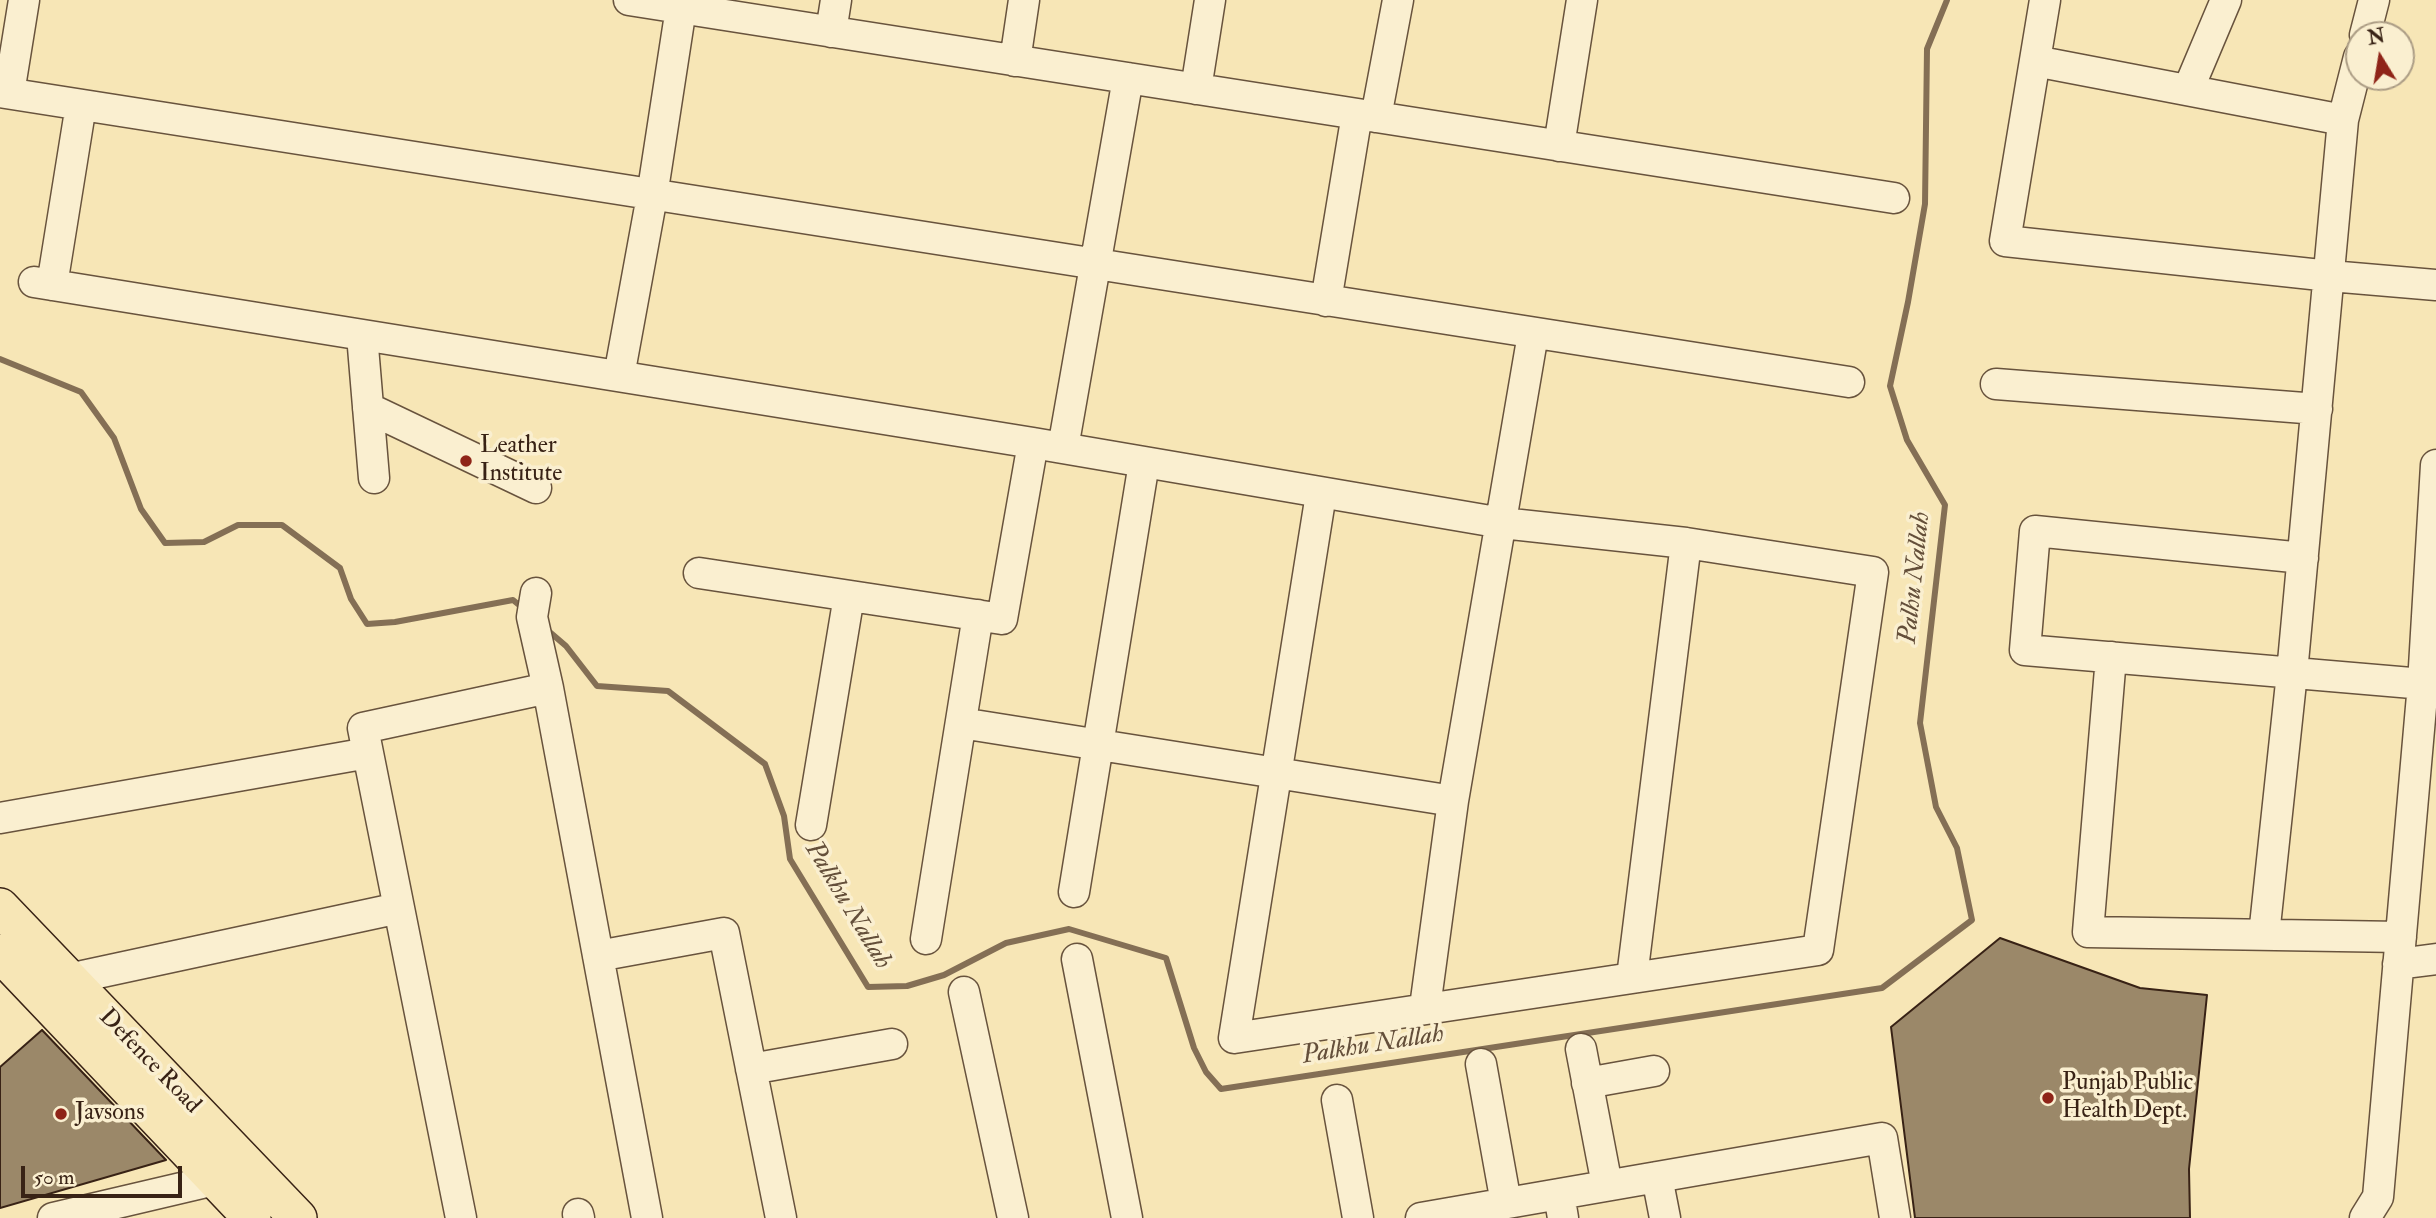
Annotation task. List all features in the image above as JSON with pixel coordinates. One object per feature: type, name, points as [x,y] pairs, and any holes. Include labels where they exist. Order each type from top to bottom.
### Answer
[{"type":"main road","name":"Defence Road","points":[[0,907],[298,1218]]},
{"type":"main road","name":"Defence Road","points":[[0,953],[252,1218]]},
{"type":"street","points":[[24,0],[4,92],[1095,266],[1849,382]]},
{"type":"street","points":[[831,32],[836,0]]},
{"type":"street","points":[[1015,61],[1024,0]]},
{"type":"street","points":[[1196,89],[1210,0]]},
{"type":"street","points":[[1326,302],[1366,116],[1398,0]]},
{"type":"street","points":[[1559,146],[1582,0]]},
{"type":"street","points":[[2045,0],[2005,241],[2436,285]]},
{"type":"street","points":[[2188,90],[2226,0]]},
{"type":"street","points":[[2369,21],[2374,0]]},
{"type":"street","points":[[642,1],[1894,198]]},
{"type":"street","points":[[619,376],[652,195],[681,8]]},
{"type":"street","points":[[2035,61],[2343,120]]},
{"type":"street","points":[[1063,448],[1128,78]]},
{"type":"street","points":[[2264,934],[2292,673],[2343,120],[2350,91]]},
{"type":"street","points":[[81,105],[43,283],[1033,443],[1502,523],[1686,543],[1873,572],[1818,950],[1425,1007],[1234,1038],[1321,494]]},
{"type":"street","points":[[1425,1007],[1453,801],[1533,334]]},
{"type":"street","points":[[362,335],[374,478]]},
{"type":"street","points":[[1996,384],[2317,410]]},
{"type":"street","points":[[368,408],[536,488]]},
{"type":"street","points":[[699,573],[1002,619],[1033,443]]},
{"type":"street","points":[[1074,892],[1101,743],[1144,463]]},
{"type":"street","points":[[2365,1218],[2378,1197],[2399,950],[2429,685],[2436,465]]},
{"type":"street","points":[[2303,558],[2035,531],[2025,650],[2429,685]]},
{"type":"street","points":[[1632,977],[1686,543]]},
{"type":"street","points":[[536,593],[531,617],[548,688],[647,1218]]},
{"type":"street","points":[[811,825],[849,596]]},
{"type":"street","points":[[926,939],[978,615]]},
{"type":"street","points":[[2111,657],[2088,932],[2264,934],[2399,950],[2436,959]]},
{"type":"street","points":[[461,1218],[363,729],[548,688]]},
{"type":"street","points":[[961,723],[1101,743],[1453,801]]},
{"type":"street","points":[[0,818],[368,753]]},
{"type":"street","points":[[69,979],[399,908]]},
{"type":"street","points":[[598,956],[724,933],[781,1218]]},
{"type":"street","points":[[1077,959],[1127,1218]]},
{"type":"street","points":[[964,992],[1013,1218]]},
{"type":"street","points":[[751,1069],[892,1044]]},
{"type":"street","points":[[1581,1049],[1607,1185]]},
{"type":"street","points":[[1482,1064],[1506,1203]]},
{"type":"street","points":[[1587,1083],[1654,1071]]},
{"type":"street","points":[[1337,1100],[1358,1218]]},
{"type":"street","points":[[1421,1218],[1506,1203],[1561,1206],[1607,1185],[1882,1138],[1895,1218]]},
{"type":"street","points":[[1657,1177],[1665,1218]]},
{"type":"street","points":[[53,1218],[215,1180]]},
{"type":"building","name":"Punjab Public Health Dept.","points":[[2000,938],[2140,988],[2207,995],[2189,1169],[2190,1218],[1915,1218],[1891,1027]]},
{"type":"building","name":"Javsons","points":[[42,1030],[166,1160],[0,1208],[0,1067]]},
{"type":"waterway","name":"Palkhu Nallah","points":[[545,628],[566,646],[597,686],[668,691],[765,764],[784,816],[790,859],[868,987],[907,986],[944,975],[1006,943],[1069,929],[1166,958],[1194,1048],[1206,1072],[1221,1089],[1882,988],[1972,920],[1957,848],[1936,807],[1920,723],[1945,505],[1907,440],[1890,386],[1925,204],[1927,49],[1947,0]]},
{"type":"waterway","name":"Palkhu Nallah","points":[[0,359],[81,392],[114,438],[141,509],[165,543],[204,542],[238,525],[282,525],[340,568],[351,599],[367,624],[395,622],[513,600],[524,609]]},
{"type":"place","name":"Leather Institute","points":[[466,461]]},
{"type":"place","name":"Punjab Public Health Dept.","points":[[2048,1098]]},
{"type":"place","name":"Javsons","points":[[61,1114]]},
{"type":"water label","name":"Palhu Nallah","points":[[1916,578]]}]
